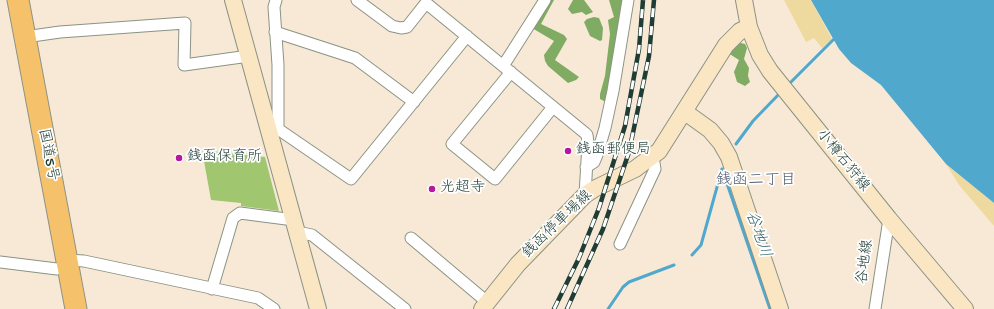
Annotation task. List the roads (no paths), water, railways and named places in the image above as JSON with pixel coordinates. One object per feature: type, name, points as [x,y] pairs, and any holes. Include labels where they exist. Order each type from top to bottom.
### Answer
[{"type":"highway","name":"国道5号","points":[[6,0],[62,265],[76,309]]},
{"type":"highway","name":"国道5号","points":[[18,0],[62,265],[64,309]]},
{"type":"main road","points":[[233,0],[249,56],[274,130],[295,226],[318,309]]},
{"type":"main road","name":"小樽石狩線","points":[[744,0],[749,27],[764,63],[889,219],[966,309]]},
{"type":"main road","name":"銭函停車場線","points":[[485,305],[543,237],[585,195],[594,189],[635,170],[652,158],[666,141],[685,112],[726,45],[740,31],[749,27]]},
{"type":"main road","points":[[685,112],[710,130],[721,143],[729,157],[780,309]]},
{"type":"street","points":[[276,0],[274,7],[278,65],[274,130],[351,178],[467,36]]},
{"type":"street","points":[[357,0],[392,26],[401,28],[407,27],[426,3],[587,135],[585,195]]},
{"type":"street","points":[[545,0],[507,69],[452,144],[495,179],[553,107]]},
{"type":"street","points":[[586,167],[594,162],[605,128],[613,91],[628,0]]},
{"type":"street","points":[[25,37],[60,32],[186,23],[184,65],[249,56]]},
{"type":"street","points":[[276,32],[355,58],[414,102]]},
{"type":"street","points":[[620,244],[655,169],[652,158]]},
{"type":"street","points":[[212,289],[233,218],[240,213],[295,226],[312,235],[405,309]]},
{"type":"street","name":"谷地線","points":[[875,309],[889,219]]},
{"type":"street","points":[[411,238],[485,305]]},
{"type":"street","points":[[0,262],[62,265],[84,261],[258,298],[274,309]]},
{"type":"water","points":[[811,0],[994,0],[994,203],[946,164],[881,85],[851,63],[839,49]]},
{"type":"waterway","name":"谷地川","points":[[787,86],[834,39]]},
{"type":"waterway","name":"谷地川","points":[[736,144],[753,121],[780,93]]},
{"type":"waterway","name":"谷地川","points":[[722,169],[770,309]]},
{"type":"waterway","points":[[692,255],[701,245],[722,169]]},
{"type":"waterway","points":[[608,309],[623,287],[629,282],[674,265]]},
{"type":"railway","points":[[554,309],[579,258],[599,208],[625,126],[639,49],[643,0]]},
{"type":"railway","points":[[567,309],[603,229],[629,152],[649,56],[654,0]]},
{"type":"place","name":"銭函郵便局","points":[[568,151]]},
{"type":"place","name":"銭函保育所","points":[[179,158]]},
{"type":"place","name":"光超寺","points":[[432,189]]},
{"type":"district","name":"銭函二丁目","points":[[756,182]]}]
